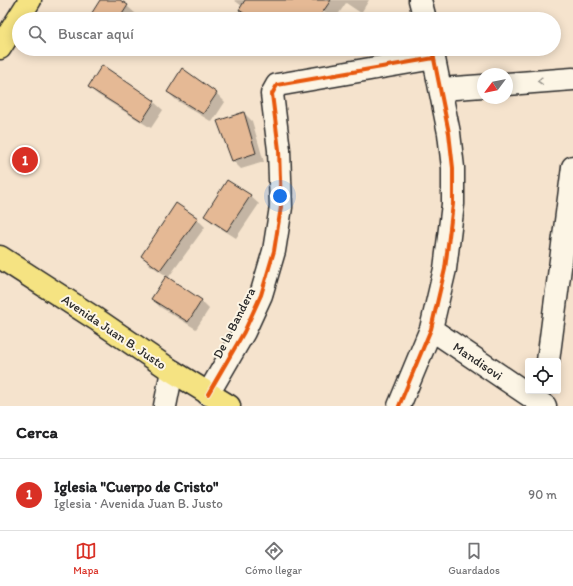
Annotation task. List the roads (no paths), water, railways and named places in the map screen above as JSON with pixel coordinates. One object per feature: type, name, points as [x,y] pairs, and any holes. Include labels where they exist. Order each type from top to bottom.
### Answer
[{"type":"main road","points":[[22,12],[30,0]]},
{"type":"main road","points":[[0,48],[12,29]]},
{"type":"main road","name":"Avenida Juan B. Justo","points":[[0,257],[96,319],[172,371],[229,406]]},
{"type":"street","points":[[420,0],[423,12]]},
{"type":"street","name":"De la Bandera","points":[[208,394],[244,332],[261,294],[274,251],[281,207],[279,150],[272,94],[277,85],[423,56]]},
{"type":"street","points":[[400,406],[431,330],[446,269],[453,204],[452,161],[449,133],[433,56]]},
{"type":"street","points":[[513,84],[573,79]]},
{"type":"street","points":[[441,89],[477,86]]},
{"type":"street","points":[[548,358],[573,167]]},
{"type":"street","name":"Mandisovi","points":[[431,330],[544,400]]},
{"type":"street","points":[[165,406],[172,371]]},
{"type":"place","name":"Iglesia \"Cuerpo de Cristo\"","points":[[25,160]]}]
